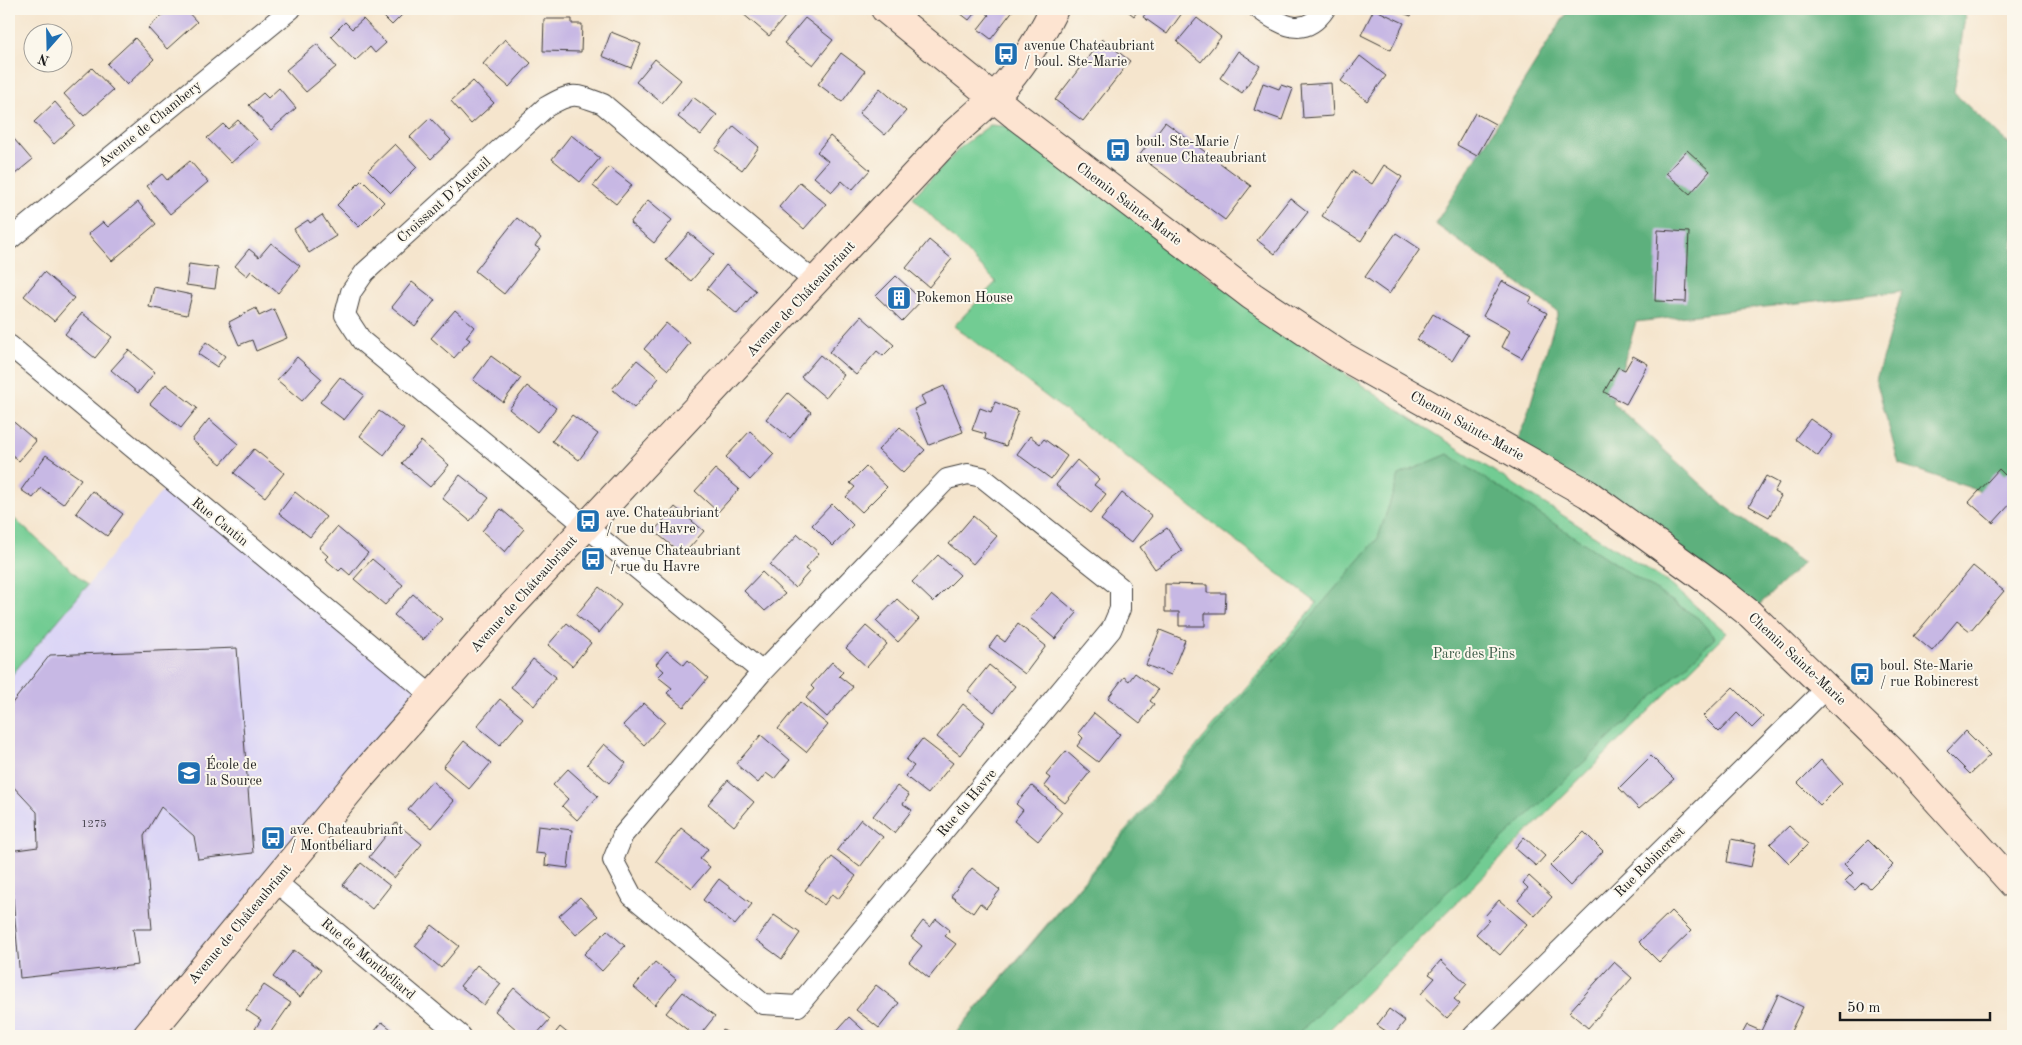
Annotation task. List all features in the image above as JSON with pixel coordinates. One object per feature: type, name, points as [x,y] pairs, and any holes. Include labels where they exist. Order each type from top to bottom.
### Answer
[{"type":"street","name":"Avenue de Chambery","points":[[9,240],[291,9]]},
{"type":"street","name":"Chemin Sainte-Marie","points":[[885,9],[993,98],[1227,278],[1338,354],[1588,494],[1750,614],[1900,759],[2013,884]]},
{"type":"street","name":"Avenue de Châteaubriant","points":[[147,1036],[361,778],[432,696],[587,525],[950,138],[993,98],[1023,62],[1054,9]]},
{"type":"street","points":[[1259,9],[1277,22],[1302,28],[1316,22],[1325,9]]},
{"type":"street","name":"Croissant D'Auteuil","points":[[587,525],[362,341],[345,315],[351,292],[365,272],[546,107],[567,95],[585,97],[603,104],[816,283]]},
{"type":"street","name":"Rue Cantin","points":[[9,345],[432,696]]},
{"type":"street","name":"Rue du Havre","points":[[968,474],[982,477],[1120,587],[1120,609],[1111,630],[798,1006],[762,1004],[632,896],[613,860],[622,835],[762,672],[947,479],[968,474]]},
{"type":"street","points":[[587,525],[762,672]]},
{"type":"street","name":"Rue Robincrest","points":[[1473,1036],[1827,687]]},
{"type":"street","name":"Rue de Montbéliard","points":[[276,882],[460,1036]]},
{"type":"shaded area","name":"École de la Source","points":[[169,482],[432,696],[141,1036],[9,1036],[9,678],[88,585]]},
{"type":"green space","points":[[1569,9],[1966,9],[1954,93],[2013,148],[2013,502],[1899,464],[1876,380],[1902,291],[1636,322],[1612,402],[1724,505],[1803,563],[1758,606],[1512,450],[1525,422],[1558,312],[1435,224]]},
{"type":"green space","name":"Parc des Pins","points":[[990,125],[1016,127],[1263,318],[1406,415],[1670,584],[1727,633],[1323,1036],[953,1036],[1317,603],[954,326],[996,282],[913,197],[962,146]]},
{"type":"green space","name":"Parc des Pins","points":[[1448,454],[1698,618],[1715,638],[1295,1036],[953,1036],[1378,538],[1399,475]]},
{"type":"green space","points":[[9,514],[88,585],[9,678]]},
{"type":"building","points":[[169,9],[185,9],[197,22],[167,49],[148,28]]},
{"type":"building","points":[[376,9],[408,9],[392,25]]},
{"type":"building","points":[[746,9],[787,9],[790,11],[769,36],[742,13]]},
{"type":"building","points":[[957,9],[978,9],[969,20]]},
{"type":"building","points":[[981,9],[1014,9],[991,39],[978,29],[989,15]]},
{"type":"building","points":[[1125,9],[1139,9],[1134,16]]},
{"type":"building","points":[[1149,9],[1185,9],[1167,34],[1143,17]]},
{"type":"building","points":[[1374,9],[1404,23],[1391,50],[1361,35]]},
{"type":"building","points":[[1392,9],[1414,9],[1411,16]]},
{"type":"building","points":[[805,18],[833,40],[813,65],[784,43]]},
{"type":"building","points":[[1197,18],[1221,37],[1201,62],[1177,42]]},
{"type":"building","points":[[363,19],[386,43],[375,53],[370,47],[355,61],[331,36],[345,22],[352,29]]},
{"type":"building","points":[[544,19],[572,19],[572,24],[582,24],[581,52],[543,51]]},
{"type":"building","points":[[611,32],[641,44],[631,68],[602,56]]},
{"type":"building","points":[[135,38],[154,59],[127,85],[107,64]]},
{"type":"building","points":[[505,39],[531,63],[509,87],[483,64]]},
{"type":"building","points":[[1102,39],[1130,61],[1083,121],[1055,100]]},
{"type":"building","points":[[317,44],[336,67],[306,92],[286,70]]},
{"type":"building","points":[[1238,51],[1260,66],[1242,93],[1220,78]]},
{"type":"building","points":[[841,53],[865,71],[842,102],[818,84]]},
{"type":"building","points":[[1360,56],[1386,76],[1367,101],[1341,81]]},
{"type":"building","points":[[655,59],[681,80],[662,103],[636,82]]},
{"type":"building","points":[[92,68],[113,90],[84,116],[64,94]]},
{"type":"building","points":[[473,81],[494,103],[471,124],[451,101]]},
{"type":"building","points":[[1263,83],[1279,89],[1281,85],[1293,89],[1282,120],[1254,110]]},
{"type":"building","points":[[1331,83],[1333,116],[1303,118],[1301,85]]},
{"type":"building","points":[[279,88],[296,108],[271,130],[249,105],[263,93],[268,98]]},
{"type":"building","points":[[880,88],[906,111],[885,135],[859,113]]},
{"type":"building","points":[[693,97],[717,115],[701,135],[678,117]]},
{"type":"building","points":[[55,102],[75,125],[54,144],[34,122]]},
{"type":"building","points":[[1475,113],[1495,124],[1477,156],[1457,145]]},
{"type":"building","points":[[430,118],[451,140],[431,159],[410,137]]},
{"type":"building","points":[[238,120],[257,140],[231,163],[207,138],[223,124],[228,129]]},
{"type":"building","points":[[1165,122],[1251,186],[1225,220],[1139,156]]},
{"type":"building","points":[[734,126],[759,147],[742,170],[715,150]]},
{"type":"building","points":[[571,135],[600,158],[580,182],[552,159]]},
{"type":"building","points":[[830,136],[870,170],[852,190],[842,181],[832,192],[814,177],[828,161],[817,152]]},
{"type":"building","points":[[14,139],[32,160],[9,179],[9,143]]},
{"type":"building","points":[[395,144],[417,167],[391,193],[368,170]]},
{"type":"building","points":[[1687,150],[1710,171],[1690,194],[1666,173]]},
{"type":"building","points":[[190,161],[208,182],[170,214],[147,186],[162,174],[167,180]]},
{"type":"building","points":[[1384,165],[1402,177],[1361,241],[1322,216],[1352,171],[1372,184]]},
{"type":"building","points":[[609,167],[632,185],[616,204],[593,186]]},
{"type":"building","points":[[362,180],[384,202],[359,227],[337,205]]},
{"type":"building","points":[[800,182],[826,204],[804,229],[779,207]]},
{"type":"building","points":[[1290,198],[1308,212],[1275,254],[1257,240]]},
{"type":"building","points":[[648,200],[672,220],[654,243],[630,223]]},
{"type":"building","points":[[138,202],[156,224],[112,261],[88,234],[103,222],[108,227]]},
{"type":"building","points":[[322,215],[336,236],[309,253],[294,229],[308,220],[310,223]]},
{"type":"building","points":[[517,218],[541,238],[535,246],[540,249],[504,294],[475,271]]},
{"type":"building","points":[[1658,230],[1689,232],[1686,302],[1655,301]]},
{"type":"building","points":[[689,233],[714,254],[691,281],[666,260]]},
{"type":"building","points":[[1396,233],[1420,249],[1389,294],[1365,277]]},
{"type":"building","points":[[929,240],[952,259],[929,287],[906,268]]},
{"type":"building","points":[[271,243],[300,266],[278,293],[251,271],[247,276],[235,266],[249,249],[259,257]]},
{"type":"building","points":[[189,264],[218,268],[215,289],[186,285]]},
{"type":"building","points":[[726,265],[756,291],[737,314],[707,289]]},
{"type":"building","points":[[44,272],[74,298],[54,321],[24,296]]},
{"type":"building","name":"Pokemon House","points":[[896,276],[922,300],[902,321],[876,296]]},
{"type":"building","points":[[1502,281],[1532,297],[1529,303],[1547,313],[1522,358],[1502,347],[1510,331],[1483,316]]},
{"type":"building","points":[[412,282],[435,300],[415,326],[392,307]]},
{"type":"building","points":[[154,287],[192,295],[187,315],[149,307]]},
{"type":"building","points":[[256,308],[259,316],[274,309],[287,338],[256,351],[252,340],[239,345],[229,322]]},
{"type":"building","points":[[455,310],[474,327],[466,337],[470,340],[454,358],[431,338]]},
{"type":"building","points":[[82,313],[112,337],[95,358],[65,334]]},
{"type":"building","points":[[1433,314],[1468,335],[1452,361],[1417,340]]},
{"type":"building","points":[[861,316],[894,345],[883,356],[877,351],[856,375],[829,352]]},
{"type":"building","points":[[666,323],[690,343],[668,370],[644,349]]},
{"type":"building","points":[[206,342],[225,356],[217,367],[198,354]]},
{"type":"building","points":[[129,350],[155,372],[138,393],[111,370]]},
{"type":"building","points":[[820,355],[844,375],[826,398],[801,377]]},
{"type":"building","points":[[491,356],[521,378],[503,402],[473,380]]},
{"type":"building","points":[[1633,356],[1648,364],[1626,404],[1604,392],[1618,367],[1625,370]]},
{"type":"building","points":[[297,357],[322,379],[302,401],[277,380]]},
{"type":"building","points":[[637,360],[659,378],[634,408],[612,389]]},
{"type":"building","points":[[340,377],[364,395],[344,420],[320,402]]},
{"type":"building","points":[[166,384],[197,408],[181,428],[150,404]]},
{"type":"building","points":[[527,386],[556,408],[537,432],[509,409]]},
{"type":"building","points":[[944,386],[963,432],[929,445],[914,409],[925,404],[921,396]]},
{"type":"building","points":[[788,393],[811,412],[790,438],[766,419]]},
{"type":"building","points":[[995,402],[1018,411],[1006,446],[985,439],[986,434],[972,430],[980,408],[991,412]]},
{"type":"building","points":[[379,411],[404,429],[384,455],[360,436]]},
{"type":"building","points":[[572,415],[598,434],[579,460],[552,441]]},
{"type":"building","points":[[9,418],[36,441],[19,461],[9,452]]},
{"type":"building","points":[[209,419],[238,444],[221,464],[192,440]]},
{"type":"building","points":[[1810,419],[1833,435],[1818,456],[1795,439]]},
{"type":"building","points":[[900,427],[925,450],[903,473],[878,450]]},
{"type":"building","points":[[750,431],[774,454],[750,480],[726,457]]},
{"type":"building","points":[[1030,436],[1040,444],[1044,439],[1067,456],[1051,479],[1017,454]]},
{"type":"building","points":[[421,441],[449,465],[430,487],[402,463]]},
{"type":"building","points":[[254,449],[284,473],[265,497],[234,473]]},
{"type":"building","points":[[46,455],[81,479],[63,504],[41,488],[33,498],[21,490]]},
{"type":"building","points":[[1077,460],[1099,479],[1094,485],[1106,494],[1091,513],[1056,485]]},
{"type":"building","points":[[866,467],[887,487],[862,512],[846,497],[855,487],[850,483]]},
{"type":"building","points":[[2012,468],[2013,501],[1993,523],[1969,502],[1999,469],[2005,475]]},
{"type":"building","points":[[715,469],[739,489],[718,512],[695,491]]},
{"type":"building","points":[[460,475],[489,498],[470,521],[442,498]]},
{"type":"building","points":[[1766,476],[1779,483],[1774,492],[1781,496],[1769,517],[1749,506]]},
{"type":"building","points":[[92,491],[123,514],[107,536],[76,513]]},
{"type":"building","points":[[295,492],[326,517],[310,537],[279,513]]},
{"type":"building","points":[[1122,493],[1152,516],[1131,543],[1101,520]]},
{"type":"building","points":[[832,504],[853,525],[833,546],[812,525]]},
{"type":"building","points":[[675,507],[704,531],[683,555],[654,531]]},
{"type":"building","points":[[501,509],[524,529],[505,552],[482,531]]},
{"type":"building","points":[[973,516],[997,536],[973,564],[949,544]]},
{"type":"building","points":[[337,527],[368,553],[350,575],[342,568],[339,571],[325,559],[328,556],[319,548]]},
{"type":"building","points":[[1167,528],[1182,551],[1155,569],[1140,547]]},
{"type":"building","points":[[798,534],[819,553],[805,569],[809,572],[795,588],[770,565]]},
{"type":"building","points":[[938,555],[960,575],[933,602],[912,582]]},
{"type":"building","points":[[372,559],[403,585],[385,605],[354,579]]},
{"type":"building","points":[[1973,566],[2004,591],[1970,631],[1957,621],[1932,651],[1914,636]]},
{"type":"building","points":[[762,572],[785,594],[765,611],[744,591]]},
{"type":"building","points":[[1165,584],[1207,585],[1207,593],[1226,593],[1225,613],[1205,613],[1205,626],[1179,626],[1179,612],[1165,612]]},
{"type":"building","points":[[599,587],[621,605],[599,633],[576,615]]},
{"type":"building","points":[[1052,592],[1077,613],[1055,639],[1030,618]]},
{"type":"building","points":[[413,594],[442,619],[423,640],[394,615]]},
{"type":"building","points":[[897,599],[919,619],[898,642],[876,621]]},
{"type":"building","points":[[567,623],[591,643],[572,666],[548,645]]},
{"type":"building","points":[[1018,624],[1046,646],[1025,674],[989,647],[997,636],[1005,642]]},
{"type":"building","points":[[866,626],[887,644],[867,667],[846,648]]},
{"type":"building","points":[[1160,630],[1185,640],[1171,675],[1146,665]]},
{"type":"building","points":[[237,648],[253,853],[198,859],[194,836],[161,807],[144,836],[152,929],[133,929],[138,965],[20,978],[9,851],[38,847],[37,812],[9,782],[9,707],[50,655]]},
{"type":"building","points":[[667,651],[684,665],[688,660],[708,678],[684,707],[667,693],[672,688],[658,677],[664,671],[656,664]]},
{"type":"building","points":[[533,659],[556,677],[534,706],[511,687]]},
{"type":"building","points":[[832,662],[843,672],[839,676],[853,687],[827,717],[806,698],[814,689],[811,686]]},
{"type":"building","points":[[989,665],[1015,686],[994,712],[968,691]]},
{"type":"building","points":[[1135,673],[1158,690],[1150,701],[1154,704],[1140,723],[1108,698],[1124,677],[1129,681]]},
{"type":"building","points":[[1733,687],[1763,717],[1752,728],[1737,713],[1719,732],[1703,716]]},
{"type":"building","points":[[500,699],[523,718],[500,745],[477,726]]},
{"type":"building","points":[[800,702],[828,725],[806,752],[778,729]]},
{"type":"building","points":[[644,703],[665,722],[644,745],[623,725]]},
{"type":"building","points":[[963,704],[985,722],[960,755],[937,737]]},
{"type":"building","points":[[1094,713],[1120,734],[1098,762],[1077,746],[1083,738],[1078,733]]},
{"type":"building","points":[[1966,731],[1990,755],[1970,774],[1947,751]]},
{"type":"building","points":[[761,735],[790,760],[774,779],[766,773],[758,783],[736,764]]},
{"type":"building","points":[[922,739],[953,763],[928,794],[905,776],[914,766],[906,760]]},
{"type":"building","points":[[464,741],[491,763],[469,789],[443,767]]},
{"type":"building","points":[[604,744],[626,763],[609,783],[587,764]]},
{"type":"building","points":[[1066,751],[1090,772],[1065,803],[1044,786],[1050,778],[1046,775]]},
{"type":"building","points":[[1651,756],[1674,779],[1639,809],[1619,788]]},
{"type":"building","points":[[1821,760],[1842,783],[1820,805],[1798,783]]},
{"type":"building","points":[[568,769],[598,796],[577,820],[562,806],[568,799],[553,785]]},
{"type":"building","points":[[728,780],[754,802],[734,826],[708,804]]},
{"type":"building","points":[[432,781],[454,801],[431,828],[408,809]]},
{"type":"building","points":[[897,786],[909,795],[903,804],[912,810],[894,833],[873,816]]},
{"type":"building","points":[[1032,786],[1062,812],[1038,841],[1014,821],[1023,810],[1016,804]]},
{"type":"building","points":[[861,819],[883,837],[860,867],[837,850]]},
{"type":"building","points":[[396,823],[422,844],[394,878],[369,857]]},
{"type":"building","points":[[538,826],[572,830],[568,868],[545,865],[546,854],[535,853]]},
{"type":"building","points":[[1789,826],[1808,844],[1789,863],[1770,844]]},
{"type":"building","points":[[681,828],[708,849],[700,859],[710,867],[692,888],[656,861]]},
{"type":"building","points":[[1584,832],[1603,851],[1570,886],[1550,866]]},
{"type":"building","points":[[1524,837],[1545,856],[1536,866],[1515,848]]},
{"type":"building","points":[[1731,839],[1756,844],[1751,867],[1727,862]]},
{"type":"building","points":[[1868,840],[1893,865],[1870,888],[1863,882],[1855,890],[1845,881],[1853,873],[1844,864]]},
{"type":"building","points":[[832,857],[856,876],[838,899],[832,894],[824,905],[805,890]]},
{"type":"building","points":[[361,863],[390,886],[372,909],[343,885]]},
{"type":"building","points":[[972,868],[1000,890],[986,908],[980,903],[973,913],[951,896]]},
{"type":"building","points":[[1529,876],[1552,897],[1535,916],[1518,900],[1528,888],[1523,883]]},
{"type":"building","points":[[719,879],[752,904],[735,925],[703,900]]},
{"type":"building","points":[[580,897],[598,916],[576,935],[559,916]]},
{"type":"building","points":[[1499,900],[1527,924],[1500,955],[1476,934],[1489,920],[1485,916]]},
{"type":"building","points":[[1671,911],[1691,931],[1659,962],[1639,942]]},
{"type":"building","points":[[774,915],[800,933],[782,959],[756,940]]},
{"type":"building","points":[[936,919],[950,930],[945,936],[956,944],[929,978],[909,962],[922,946],[911,937],[923,921],[930,927]]},
{"type":"building","points":[[432,925],[459,946],[441,968],[415,946]]},
{"type":"building","points":[[607,930],[625,946],[602,971],[584,954]]},
{"type":"building","points":[[294,950],[321,970],[300,997],[273,977]]},
{"type":"building","points":[[1441,960],[1467,984],[1454,999],[1460,1004],[1447,1018],[1421,994],[1435,978],[1429,974]]},
{"type":"building","points":[[655,962],[676,979],[655,1005],[634,987]]},
{"type":"building","points":[[1614,962],[1632,978],[1588,1028],[1569,1012]]},
{"type":"building","points":[[477,965],[501,984],[484,1005],[460,986]]},
{"type":"building","points":[[264,985],[291,1003],[268,1036],[255,1029],[261,1020],[246,1010]]},
{"type":"building","points":[[876,985],[899,1003],[879,1028],[856,1010]]},
{"type":"building","points":[[514,988],[550,1019],[535,1036],[524,1036],[495,1011]]},
{"type":"building","points":[[683,992],[715,1016],[699,1036],[695,1036],[666,1013]]},
{"type":"building","points":[[1778,995],[1803,1007],[1790,1033],[1793,1034],[1792,1036],[1741,1036],[1747,1025],[1761,1031]]},
{"type":"building","points":[[1389,1009],[1405,1021],[1393,1036],[1377,1025]]},
{"type":"building","points":[[849,1017],[870,1036],[832,1036]]},
{"type":"building","points":[[382,1022],[400,1036],[371,1036]]},
{"type":"building","points":[[560,1027],[571,1036],[553,1036]]},
{"type":"building","points":[[723,1030],[733,1036],[719,1036]]},
{"type":"place","name":"avenue Chateaubriant / boul. Ste-Marie","points":[[1006,54]]},
{"type":"place","name":"boul. Ste-Marie / avenue Chateaubriant","points":[[1118,150]]},
{"type":"place","name":"Pokemon House","points":[[899,298]]},
{"type":"place","name":"ave. Chateaubriant / rue du Havre","points":[[588,521]]},
{"type":"place","name":"avenue Chateaubriant / rue du Havre","points":[[593,559]]},
{"type":"place","name":"boul. Ste-Marie / rue Robincrest","points":[[1862,674]]},
{"type":"place","name":"École de la Source","points":[[189,773]]},
{"type":"place","name":"ave. Chateaubriant / Montbéliard","points":[[273,838]]}]
